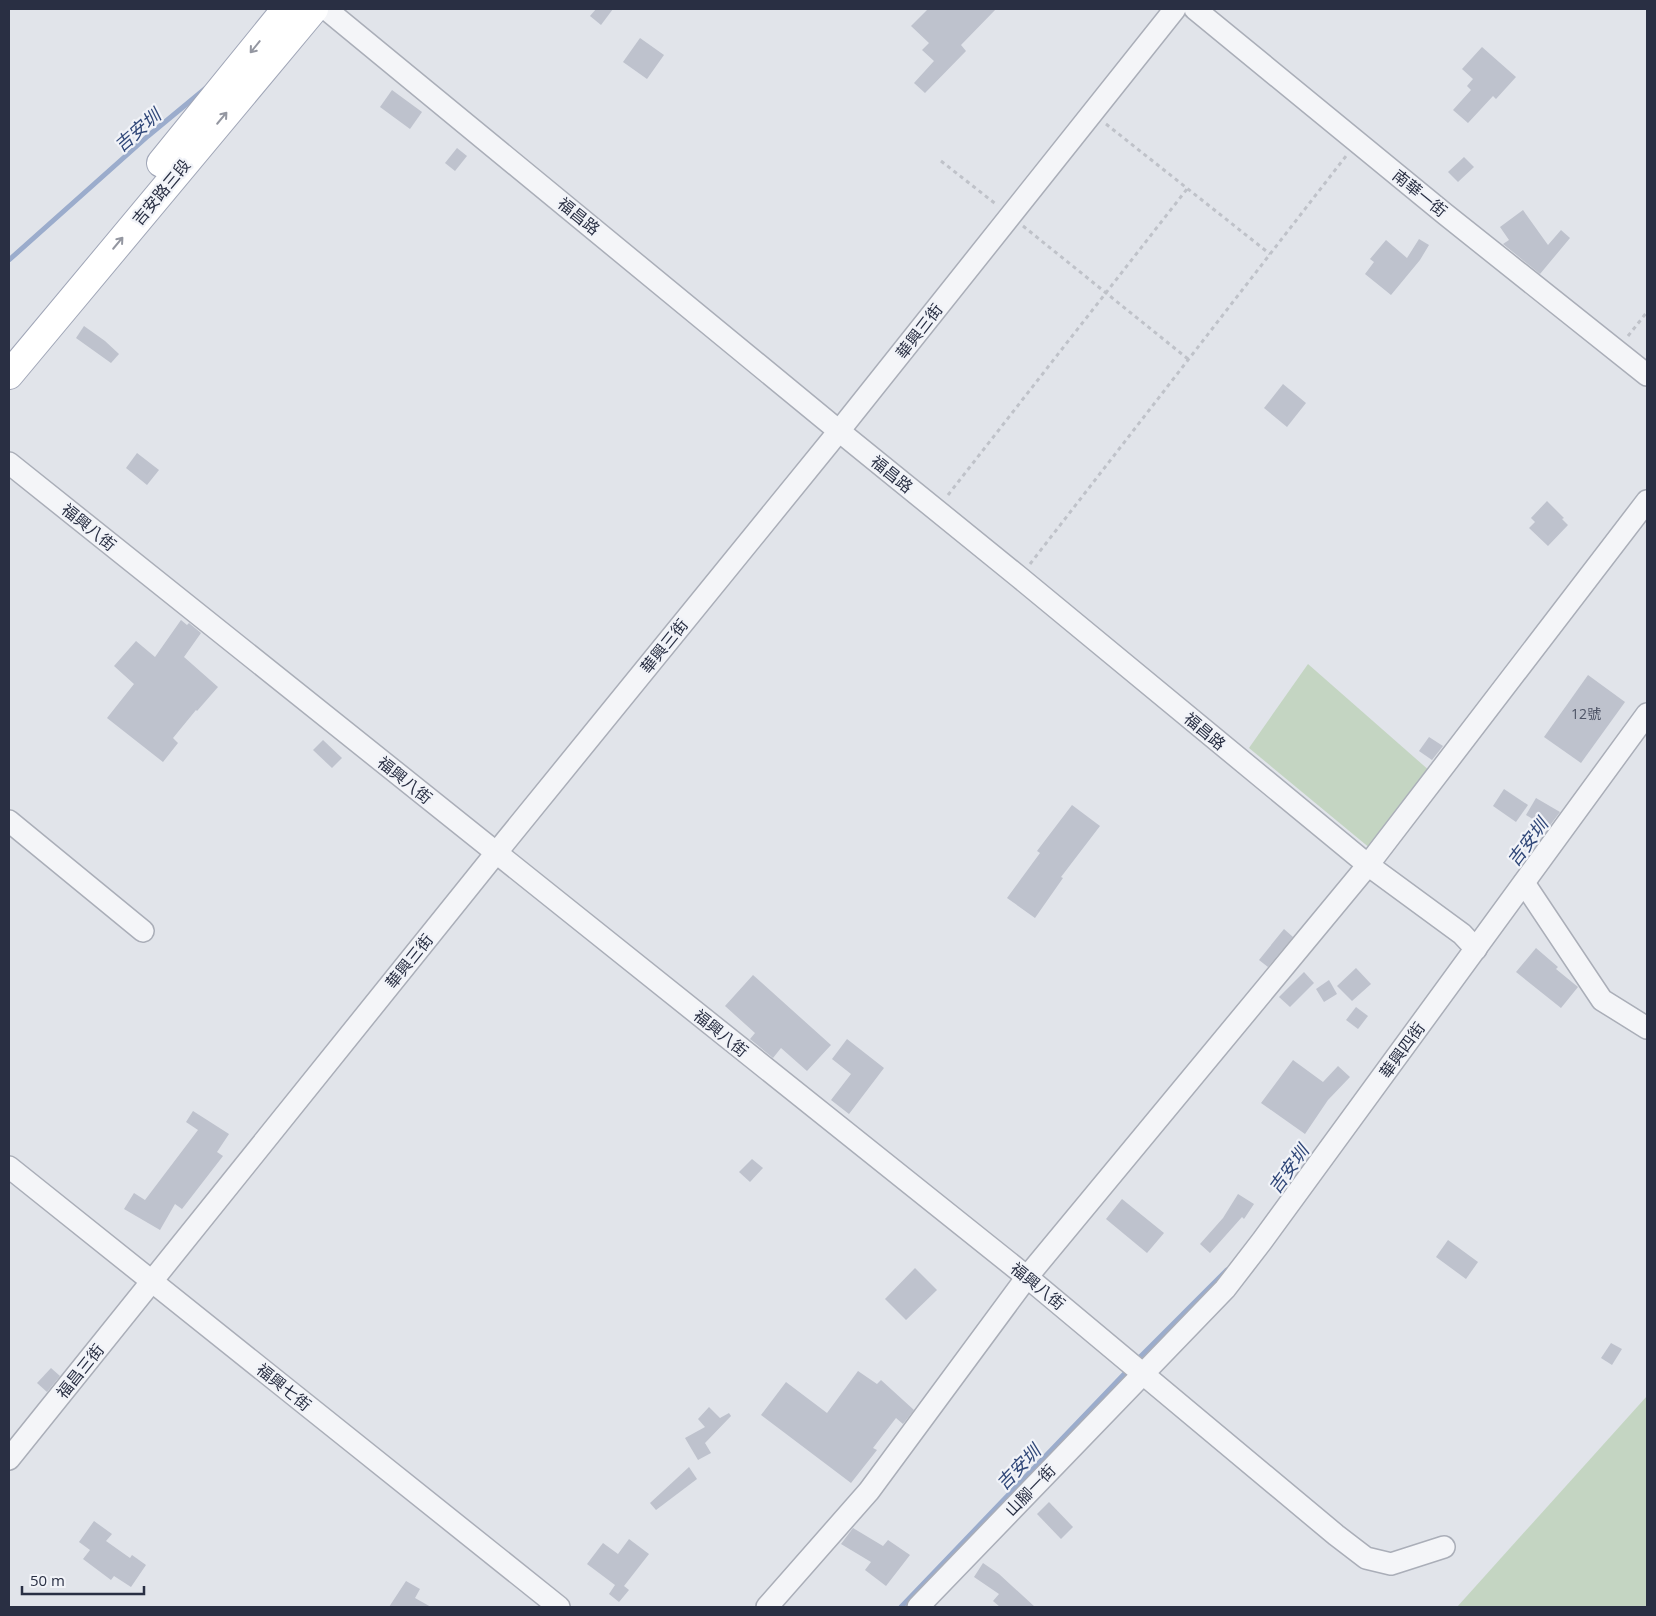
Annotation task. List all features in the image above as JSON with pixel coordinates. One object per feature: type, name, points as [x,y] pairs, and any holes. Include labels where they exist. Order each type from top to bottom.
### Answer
[{"type":"main road","name":"吉安路三段","points":[[9,350],[286,9]]},
{"type":"main road","name":"吉安路三段","points":[[9,375],[314,9]]},
{"type":"street","name":"福昌路","points":[[326,9],[1368,865],[1470,943]]},
{"type":"street","name":"華興三街","points":[[152,1282],[496,853],[839,431],[1175,9]]},
{"type":"street","name":"南華一街","points":[[1195,9],[1647,375]]},
{"type":"street","name":"福興八街","points":[[9,463],[1027,1276],[1336,1535],[1366,1558],[1391,1564],[1444,1547]]},
{"type":"street","points":[[766,1607],[869,1491],[1027,1276],[1368,865],[1647,501]]},
{"type":"street","name":"華興四街","points":[[1135,1367],[1225,1289],[1262,1241],[1470,943],[1524,883],[1647,714]]},
{"type":"street","points":[[9,822],[143,931]]},
{"type":"street","points":[[1524,883],[1602,1000],[1647,1028]]},
{"type":"street","name":"福興七街","points":[[9,1168],[559,1607]]},
{"type":"street","name":"福昌三街","points":[[9,1460],[152,1282]]},
{"type":"street","name":"山腳一街","points":[[918,1607],[1135,1367]]},
{"type":"path","points":[[1092,113],[1270,254]]},
{"type":"path","points":[[1019,577],[1357,142]]},
{"type":"path","points":[[941,161],[1188,359]]},
{"type":"path","points":[[936,510],[1187,189]]},
{"type":"path","points":[[1616,350],[1647,312]]},
{"type":"green space","points":[[1308,664],[1431,772],[1371,849],[1249,748]]},
{"type":"green space","points":[[1647,1396],[1647,1607],[1457,1607]]},
{"type":"building","points":[[596,9],[613,9],[601,25],[590,16]]},
{"type":"building","points":[[928,9],[996,9],[961,45],[966,51],[925,93],[914,83],[934,61],[922,50],[929,43],[911,26]]},
{"type":"building","points":[[640,38],[664,55],[647,79],[623,62]]},
{"type":"building","points":[[1482,47],[1516,77],[1496,99],[1493,96],[1468,123],[1453,110],[1471,90],[1467,86],[1473,79],[1462,69]]},
{"type":"building","points":[[392,90],[422,112],[410,129],[380,107]]},
{"type":"building","points":[[457,148],[467,156],[455,171],[445,163]]},
{"type":"building","points":[[1464,157],[1474,167],[1458,182],[1448,172]]},
{"type":"building","points":[[1523,210],[1548,245],[1561,230],[1570,238],[1540,274],[1503,244],[1509,240],[1500,227]]},
{"type":"building","points":[[1419,239],[1429,245],[1420,260],[1391,295],[1365,274],[1374,262],[1370,259],[1386,240],[1407,258]]},
{"type":"building","points":[[84,326],[119,354],[111,363],[76,338]]},
{"type":"building","points":[[1283,384],[1306,403],[1287,427],[1264,408]]},
{"type":"building","points":[[137,453],[159,470],[147,485],[126,468]]},
{"type":"building","points":[[1547,501],[1564,518],[1562,519],[1568,525],[1548,546],[1529,528],[1535,522],[1531,518]]},
{"type":"building","points":[[181,620],[187,625],[189,623],[201,633],[184,657],[218,687],[173,738],[178,743],[163,762],[107,718],[134,684],[114,666],[136,641],[155,657]]},
{"type":"building","points":[[1588,675],[1625,702],[1581,763],[1544,737]]},
{"type":"building","points":[[1429,737],[1443,746],[1432,760],[1419,751]]},
{"type":"building","points":[[323,740],[342,758],[332,768],[313,750]]},
{"type":"building","points":[[1504,789],[1528,805],[1516,822],[1493,806]]},
{"type":"building","points":[[1536,798],[1560,812],[1548,828],[1526,815]]},
{"type":"building","points":[[1072,805],[1100,826],[1061,877],[1063,878],[1035,918],[1007,898],[1040,853],[1037,851]]},
{"type":"building","points":[[1284,929],[1293,937],[1268,967],[1259,960]]},
{"type":"building","points":[[1536,948],[1558,967],[1556,969],[1578,987],[1561,1008],[1516,972]]},
{"type":"building","points":[[1356,968],[1371,984],[1352,1001],[1337,986]]},
{"type":"building","points":[[1304,972],[1314,983],[1290,1007],[1279,997]]},
{"type":"building","points":[[753,975],[831,1045],[807,1071],[781,1048],[773,1058],[750,1039],[755,1033],[725,1006]]},
{"type":"building","points":[[1329,980],[1337,994],[1324,1002],[1316,989]]},
{"type":"building","points":[[1356,1007],[1368,1016],[1358,1029],[1346,1020]]},
{"type":"building","points":[[847,1039],[884,1068],[849,1114],[831,1100],[851,1074],[832,1059]]},
{"type":"building","points":[[1293,1060],[1323,1082],[1338,1066],[1350,1077],[1328,1100],[1305,1134],[1261,1103]]},
{"type":"building","points":[[193,1111],[229,1134],[217,1152],[223,1156],[182,1209],[175,1204],[160,1230],[124,1209],[134,1193],[145,1200],[198,1130],[186,1122]]},
{"type":"building","points":[[752,1159],[763,1168],[750,1182],[739,1172]]},
{"type":"building","points":[[1238,1194],[1254,1204],[1244,1219],[1242,1217],[1210,1253],[1200,1244],[1223,1218]]},
{"type":"building","points":[[1122,1199],[1164,1233],[1147,1253],[1106,1219]]},
{"type":"building","points":[[1448,1240],[1478,1262],[1466,1279],[1436,1257]]},
{"type":"building","points":[[915,1268],[937,1290],[906,1320],[885,1299]]},
{"type":"building","points":[[1611,1343],[1622,1349],[1612,1365],[1601,1358]]},
{"type":"building","points":[[51,1368],[60,1376],[47,1392],[37,1383]]},
{"type":"building","points":[[858,1371],[877,1384],[881,1380],[914,1410],[903,1424],[896,1418],[873,1448],[877,1450],[851,1483],[761,1415],[786,1382],[827,1413]]},
{"type":"building","points":[[709,1407],[720,1418],[729,1413],[731,1416],[705,1443],[711,1453],[698,1460],[685,1438],[705,1427],[698,1419]]},
{"type":"building","points":[[689,1467],[697,1479],[656,1510],[650,1503]]},
{"type":"building","points":[[1049,1502],[1073,1527],[1061,1539],[1037,1514]]},
{"type":"building","points":[[94,1521],[112,1534],[106,1541],[130,1558],[132,1555],[146,1565],[131,1587],[114,1576],[111,1580],[83,1559],[90,1550],[79,1542]]},
{"type":"building","points":[[853,1528],[883,1546],[888,1540],[910,1555],[886,1586],[865,1570],[871,1562],[841,1544]]},
{"type":"building","points":[[629,1539],[649,1554],[624,1586],[629,1590],[619,1602],[609,1594],[615,1585],[587,1564],[603,1543],[618,1554]]},
{"type":"building","points":[[983,1563],[999,1574],[1035,1607],[1000,1607],[993,1601],[999,1594],[974,1577]]},
{"type":"building","points":[[406,1581],[420,1589],[415,1598],[431,1607],[389,1607]]},
{"type":"waterway","name":"吉安圳","points":[[9,260],[148,136],[206,88]]},
{"type":"waterway","name":"吉安圳","points":[[1136,1361],[1227,1270]]},
{"type":"waterway","name":"吉安圳","points":[[901,1607],[1129,1369]]}]
